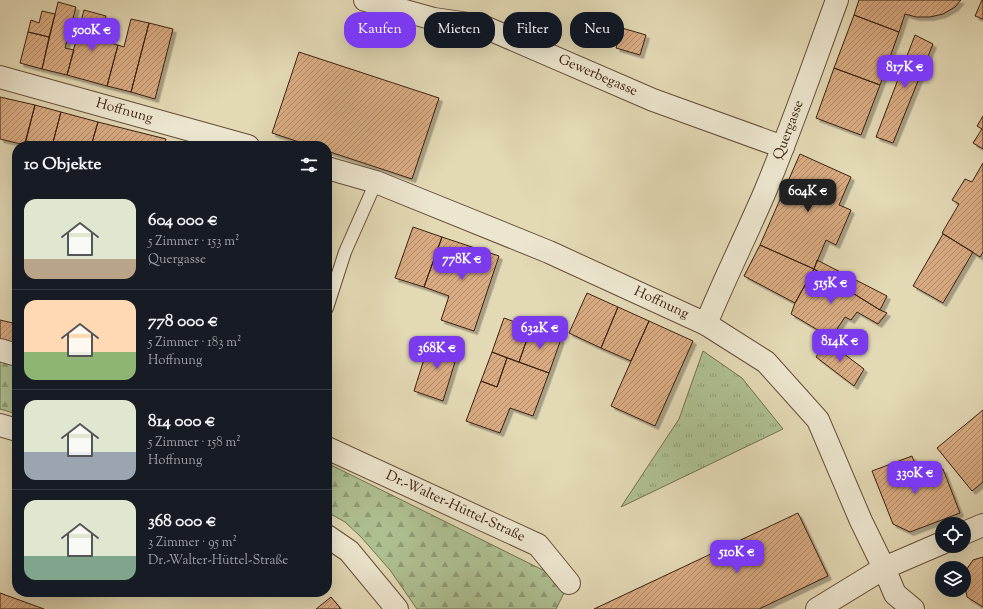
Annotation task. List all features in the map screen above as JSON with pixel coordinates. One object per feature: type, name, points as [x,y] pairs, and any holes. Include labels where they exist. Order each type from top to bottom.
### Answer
[{"type":"street","name":"Gewerbegasse","points":[[365,0],[434,19],[482,26],[653,100],[782,147]]},
{"type":"street","name":"Quergasse","points":[[706,324],[721,287],[764,194],[837,0]]},
{"type":"street","name":"Hoffnung","points":[[0,77],[230,141]]},
{"type":"street","name":"Hoffnung","points":[[332,169],[376,182],[549,252],[706,324],[766,362],[818,420],[861,521],[895,594],[913,609]]},
{"type":"street","points":[[0,350],[12,354]]},
{"type":"street","points":[[0,425],[12,429]]},
{"type":"street","name":"Dr.-Walter-Hüttel-Straße","points":[[332,450],[538,545],[569,583]]},
{"type":"street","points":[[971,530],[983,525]]},
{"type":"street","points":[[332,539],[349,551],[397,609]]},
{"type":"street","points":[[817,609],[884,568],[935,546]]},
{"type":"lane","points":[[332,292],[345,252],[376,182]]},
{"type":"green space","points":[[703,351],[742,378],[783,429],[621,507],[679,419]]},
{"type":"green space","points":[[0,359],[12,363],[12,413],[0,409]]},
{"type":"green space","points":[[332,465],[569,583],[556,609],[417,609],[390,570],[361,537],[345,522],[332,515]]},
{"type":"building","points":[[859,0],[961,0],[955,7],[943,14],[930,17],[916,17],[905,14],[899,32],[854,15]]},
{"type":"building","points":[[983,0],[983,19],[975,16]]},
{"type":"building","points":[[58,2],[76,7],[65,48],[74,50],[67,75],[42,69]]},
{"type":"building","points":[[84,10],[106,16],[99,40],[118,45],[107,86],[67,75]]},
{"type":"building","points":[[42,11],[55,14],[49,37],[28,32],[31,20],[39,23]]},
{"type":"building","points":[[854,15],[899,32],[880,85],[834,68]]},
{"type":"building","points":[[131,19],[149,23],[131,92],[107,86],[118,45],[124,47]]},
{"type":"building","points":[[149,23],[173,29],[155,99],[131,92]]},
{"type":"building","points":[[624,29],[646,35],[640,55],[616,48],[624,48]]},
{"type":"building","points":[[28,32],[49,37],[42,69],[20,63]]},
{"type":"building","points":[[915,35],[933,44],[893,143],[876,137]]},
{"type":"building","points":[[299,52],[439,98],[412,179],[332,153],[332,141],[296,141],[272,133]]},
{"type":"building","points":[[834,68],[880,85],[861,135],[816,118]]},
{"type":"building","points":[[0,97],[35,105],[26,141],[12,142],[0,139]]},
{"type":"building","points":[[35,105],[61,112],[53,141],[25,141]]},
{"type":"building","points":[[61,112],[98,122],[92,141],[53,141]]},
{"type":"building","points":[[983,116],[983,149],[973,143],[982,129],[977,126]]},
{"type":"building","points":[[98,122],[166,139],[165,141],[92,141]]},
{"type":"building","points":[[800,154],[851,177],[839,205],[851,210],[836,245],[826,240],[814,269],[760,245]]},
{"type":"building","points":[[983,163],[983,252],[980,257],[942,233],[959,204],[952,200],[965,179],[972,182]]},
{"type":"building","points":[[413,227],[442,237],[424,287],[395,278]]},
{"type":"building","points":[[943,234],[973,252],[943,303],[913,286]]},
{"type":"building","points":[[442,237],[499,256],[474,331],[441,320],[449,296],[424,287]]},
{"type":"building","points":[[760,245],[814,269],[795,303],[744,276]]},
{"type":"building","points":[[817,260],[887,296],[880,310],[814,269]]},
{"type":"building","points":[[814,269],[887,313],[878,324],[857,312],[851,320],[845,317],[831,338],[791,314],[795,303]]},
{"type":"building","points":[[587,293],[618,307],[601,348],[569,333]]},
{"type":"building","points":[[618,307],[649,321],[631,361],[601,348]]},
{"type":"building","points":[[504,318],[531,328],[519,362],[492,352]]},
{"type":"building","points":[[0,320],[12,323],[12,345],[0,341]]},
{"type":"building","points":[[649,321],[693,341],[655,426],[611,406]]},
{"type":"building","points":[[531,328],[561,339],[549,373],[519,362]]},
{"type":"building","points":[[430,340],[459,349],[443,401],[414,391]]},
{"type":"building","points":[[827,341],[864,369],[854,386],[816,357]]},
{"type":"building","points":[[492,352],[507,358],[497,387],[481,381]]},
{"type":"building","points":[[507,358],[549,373],[533,416],[510,408],[500,433],[466,421],[481,381],[497,387]]},
{"type":"building","points":[[983,410],[983,482],[972,491],[937,448]]},
{"type":"building","points":[[912,456],[920,477],[943,469],[960,513],[949,517],[935,517],[935,522],[910,532],[893,524],[872,471]]},
{"type":"building","points":[[798,513],[828,576],[759,609],[594,609]]},
{"type":"building","points":[[983,557],[983,607],[967,597],[971,597],[971,563],[973,560]]},
{"type":"building","points":[[0,593],[44,609],[0,609]]},
{"type":"building","points":[[331,597],[341,609],[316,609]]}]
